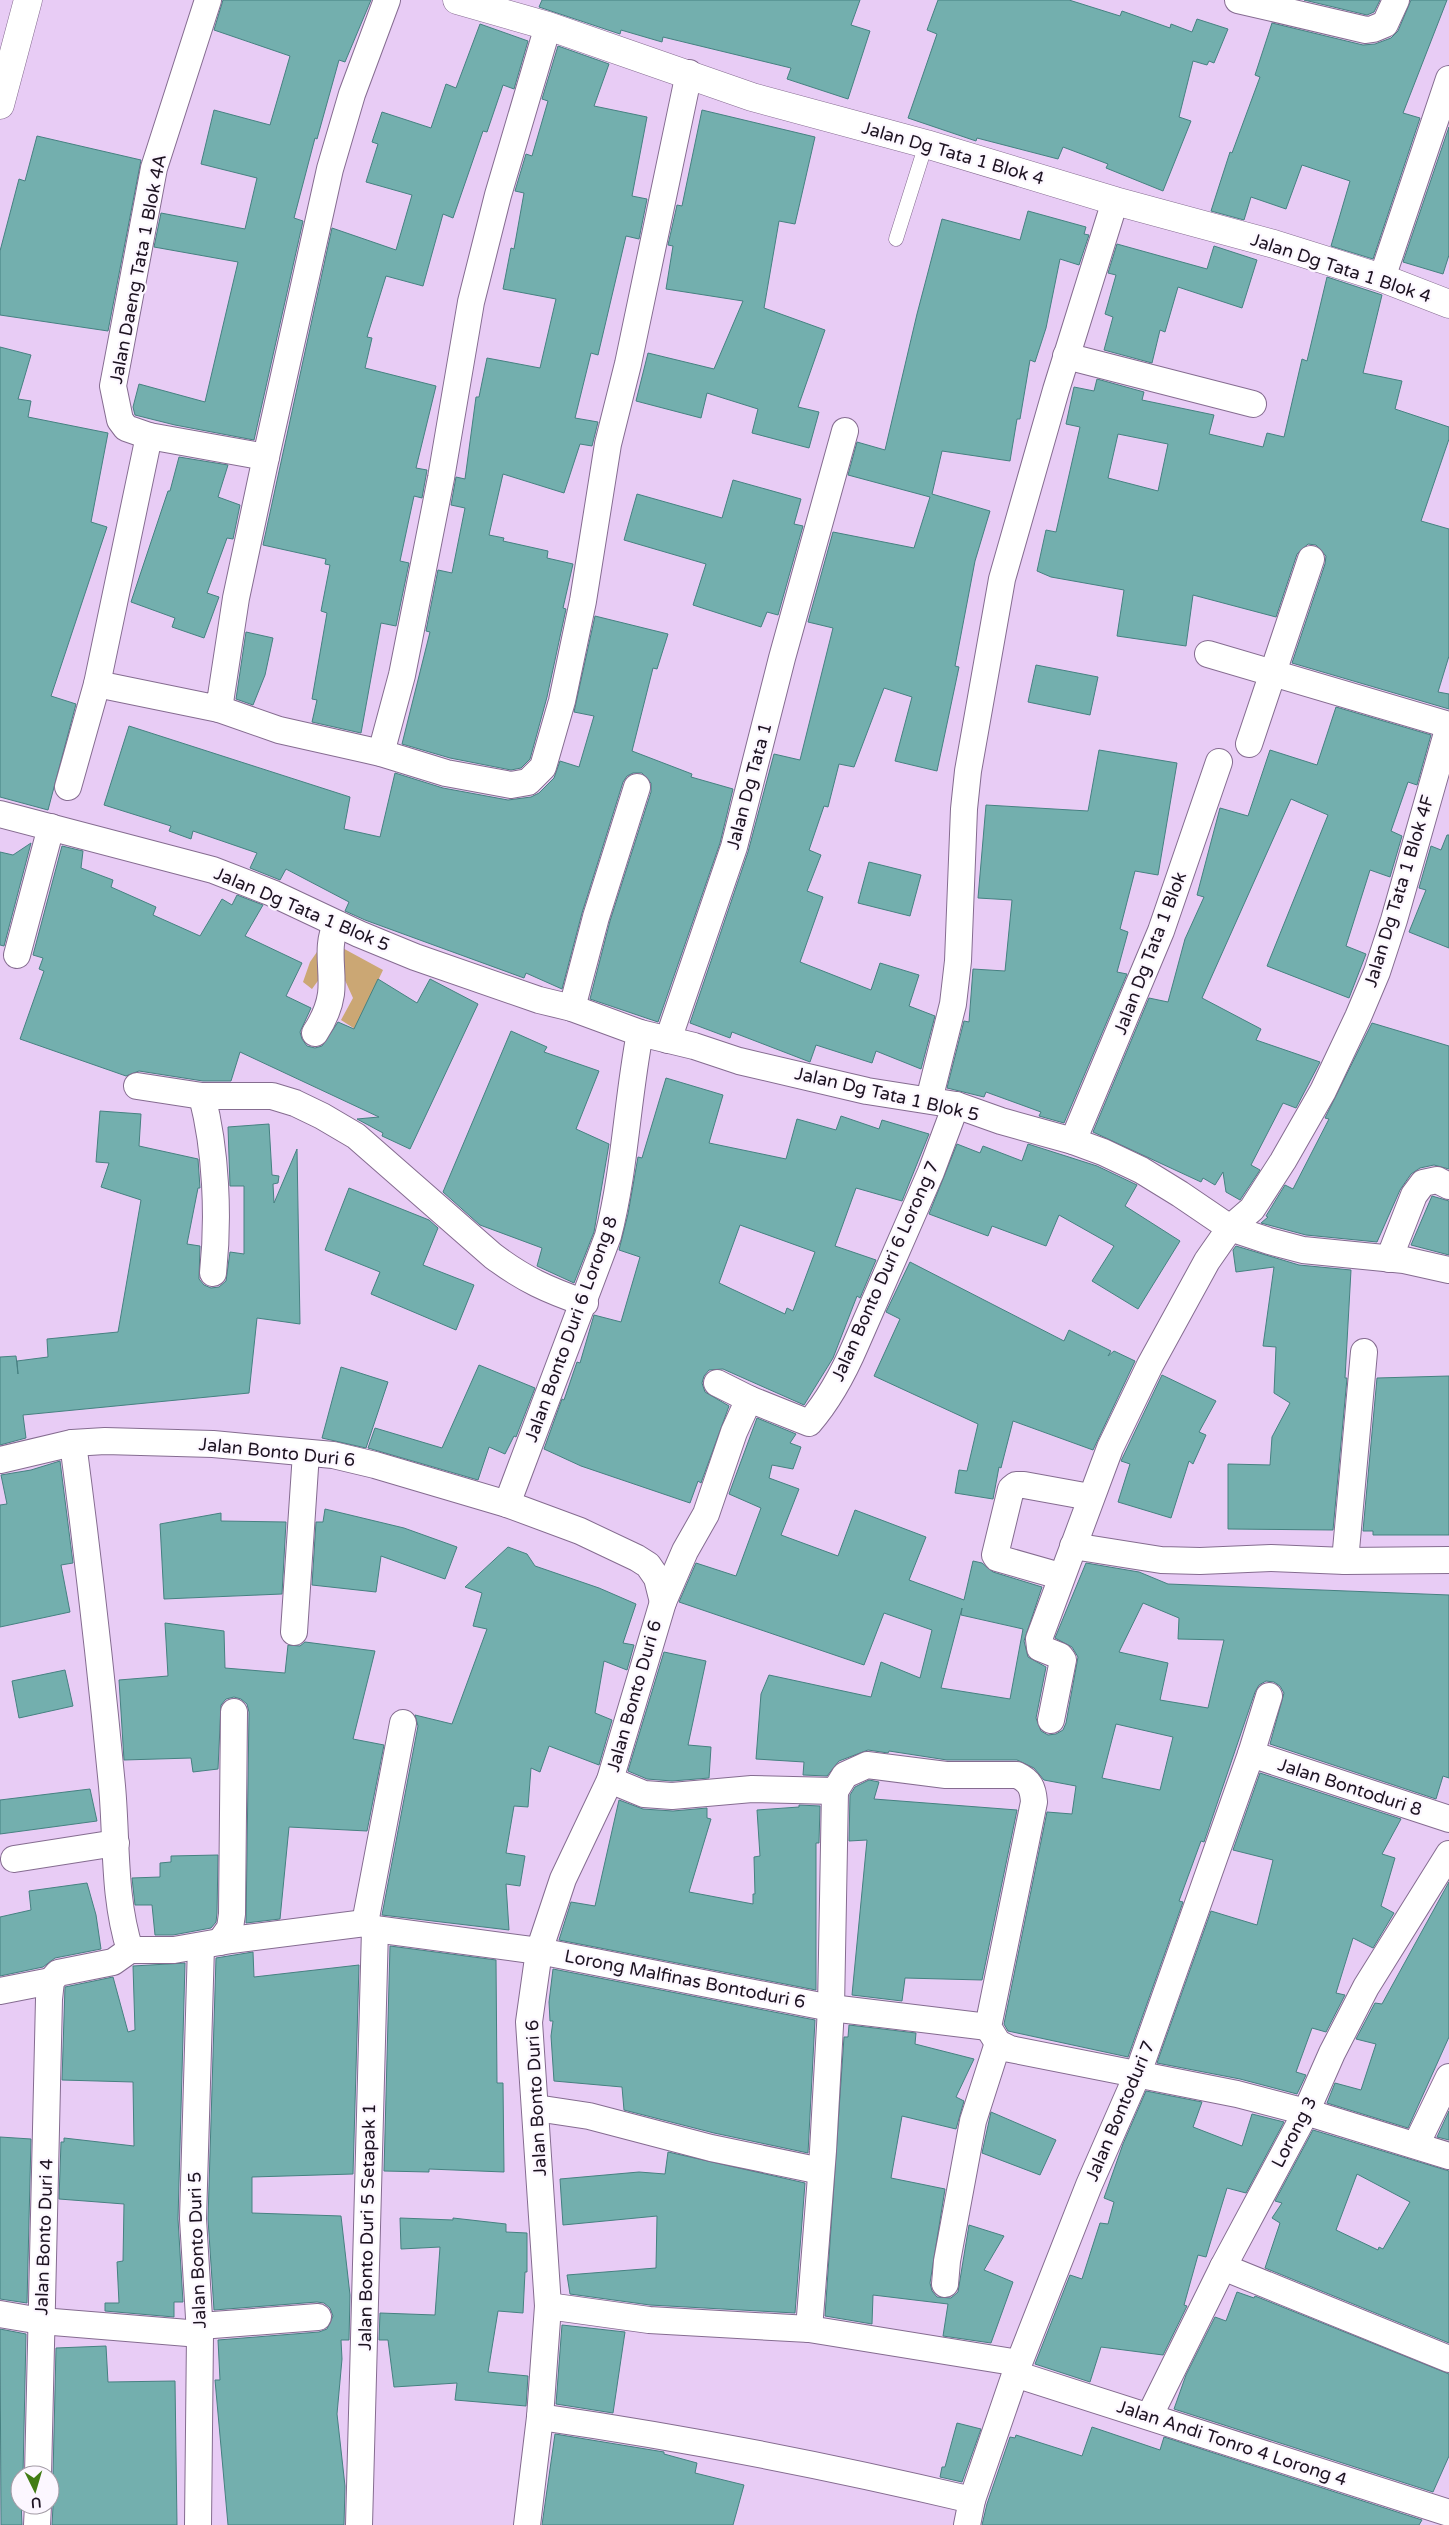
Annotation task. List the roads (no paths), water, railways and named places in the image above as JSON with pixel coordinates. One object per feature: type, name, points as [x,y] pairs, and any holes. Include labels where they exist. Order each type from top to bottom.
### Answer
[{"type":"street","points":[[0,105],[28,0]]},
{"type":"street","name":"Jalan Daeng Tata 1 Blok 4A","points":[[208,0],[154,168],[113,386],[120,420],[126,428],[149,436],[266,457]]},
{"type":"street","points":[[219,709],[236,598],[330,169],[352,94],[387,0]]},
{"type":"street","name":"Jalan Dg Tata 1 Blok 4","points":[[457,0],[548,26],[689,73],[752,97],[926,144],[1115,201],[1274,244],[1382,278],[1449,304]]},
{"type":"street","points":[[1238,0],[1366,30],[1373,30],[1385,24],[1396,0]]},
{"type":"street","points":[[381,753],[402,675],[441,478],[471,302],[498,195],[548,26]]},
{"type":"street","points":[[97,684],[219,709],[279,730],[381,753],[446,773],[510,785],[528,782],[542,767],[562,701],[583,601],[608,444],[628,364],[689,73]]},
{"type":"street","points":[[1382,278],[1449,78]]},
{"type":"street","points":[[929,1100],[953,1004],[958,961],[963,818],[968,771],[1002,578],[1066,356],[1115,201]]},
{"type":"street","points":[[1066,356],[1253,404]]},
{"type":"street","name":"Jalan Dg Tata 1","points":[[668,1040],[734,847],[817,528],[844,432]]},
{"type":"street","points":[[68,787],[97,684],[149,436]]},
{"type":"street","points":[[1249,744],[1311,559]]},
{"type":"street","points":[[1208,654],[1449,725]]},
{"type":"street","name":"Jalan Dg Tata 1 Blok 4F","points":[[1051,1720],[1063,1660],[1060,1656],[1038,1645],[1060,1576],[1073,1546],[1090,1497],[1110,1448],[1150,1365],[1195,1280],[1230,1228],[1252,1209],[1283,1161],[1322,1091],[1358,1016],[1377,972],[1394,920],[1449,725]]},
{"type":"street","name":"Jalan Dg Tata 1 Blok","points":[[1072,1140],[1161,931],[1219,762]]},
{"type":"street","points":[[572,1008],[596,917],[637,787]]},
{"type":"street","name":"Jalan Dg Tata 1 Blok 5","points":[[0,814],[212,870],[416,957],[539,1000],[572,1008],[640,1033],[694,1046],[739,1061],[867,1091],[956,1105],[1001,1121],[1072,1140],[1141,1170],[1230,1228],[1303,1250],[1389,1259],[1449,1270]]},
{"type":"street","points":[[17,955],[51,827]]},
{"type":"street","points":[[315,1033],[326,1013],[331,996],[330,947],[337,924]]},
{"type":"street","name":"Jalan Bonto Duri 6 Lorong 8","points":[[507,1504],[585,1303],[608,1236],[618,1197],[631,1083],[640,1033]]},
{"type":"street","points":[[137,1086],[202,1096],[272,1096],[295,1103],[322,1116],[356,1136],[493,1256],[518,1274],[545,1289],[585,1303]]},
{"type":"street","points":[[202,1096],[209,1123],[212,1156],[217,1237],[213,1273]]},
{"type":"street","name":"Jalan Bonto Duri 6 Lorong 7","points":[[749,1399],[809,1423],[817,1414],[845,1369],[931,1172],[956,1105]]},
{"type":"street","points":[[1389,1259],[1414,1195],[1423,1183],[1437,1180],[1449,1186]]},
{"type":"street","points":[[1344,1561],[1364,1352]]},
{"type":"street","points":[[717,1383],[749,1399]]},
{"type":"street","name":"Jalan Bonto Duri 6","points":[[527,2525],[540,2417],[548,2306],[529,2022],[539,1951],[563,1879],[610,1780],[663,1602],[685,1551],[706,1514],[734,1432],[749,1399]]},
{"type":"street","name":"Jalan Bonto Duri 6","points":[[0,1460],[74,1444],[164,1441],[334,1455],[375,1464],[557,1521],[637,1558],[648,1565],[657,1578],[663,1602]]},
{"type":"street","points":[[0,1991],[50,1990],[58,1973],[113,1962],[130,1950],[120,1904],[116,1843],[87,1548],[74,1444]]},
{"type":"street","points":[[294,1632],[306,1453]]},
{"type":"street","points":[[1060,1576],[997,1558],[994,1555],[1010,1489],[1016,1485],[1024,1485],[1090,1497]]},
{"type":"street","points":[[1073,1546],[1161,1560],[1200,1561],[1271,1558],[1344,1561],[1449,1560]]},
{"type":"street","name":"Jalan Bontoduri 7","points":[[969,2513],[1017,2369],[1089,2185],[1138,2073],[1270,1696]]},
{"type":"street","name":"Jalan Bonto Duri 5","points":[[198,2525],[200,2330],[192,2219],[210,1944],[230,1928],[232,1914],[234,1712]]},
{"type":"street","name":"Jalan Bonto Duri 5 Setapak 1","points":[[359,2525],[370,1926],[403,1724]]},
{"type":"street","name":"Jalan Bontoduri 8","points":[[1251,1754],[1449,1819]]},
{"type":"street","points":[[809,2329],[821,2171],[830,2008],[835,1791],[845,1775],[867,1765],[946,1776],[1017,1775],[1027,1780],[1033,1789],[1034,1802],[993,2035],[971,2130],[947,2260],[945,2284]]},
{"type":"street","points":[[610,1780],[644,1794],[672,1796],[752,1789],[835,1791]]},
{"type":"street","points":[[14,1858],[116,1843]]},
{"type":"street","name":"Lorong 3","points":[[1150,2416],[1223,2267],[1306,2112],[1332,2053],[1366,1987],[1449,1854]]},
{"type":"street","name":"Lorong Malfinas Bontoduri 6","points":[[130,1950],[174,1950],[210,1944],[370,1926],[539,1951],[830,2008],[993,2035],[1010,2049],[1237,2094],[1306,2112],[1449,2156]]},
{"type":"street","name":"Jalan Bonto Duri 4","points":[[38,2465],[50,1990]]},
{"type":"street","points":[[1416,2145],[1449,2077]]},
{"type":"street","points":[[536,2108],[589,2116],[712,2148],[821,2171]]},
{"type":"street","points":[[1223,2267],[1449,2359]]},
{"type":"street","name":"Jalan Andi Tonro 4 Lorong 4","points":[[548,2306],[650,2320],[809,2329],[1017,2369],[1284,2462],[1449,2513]]},
{"type":"street","points":[[0,2314],[41,2321],[200,2330],[318,2317]]},
{"type":"street","points":[[540,2417],[645,2432],[893,2481],[969,2513]]},
{"type":"lane","points":[[896,239],[926,144]]}]
